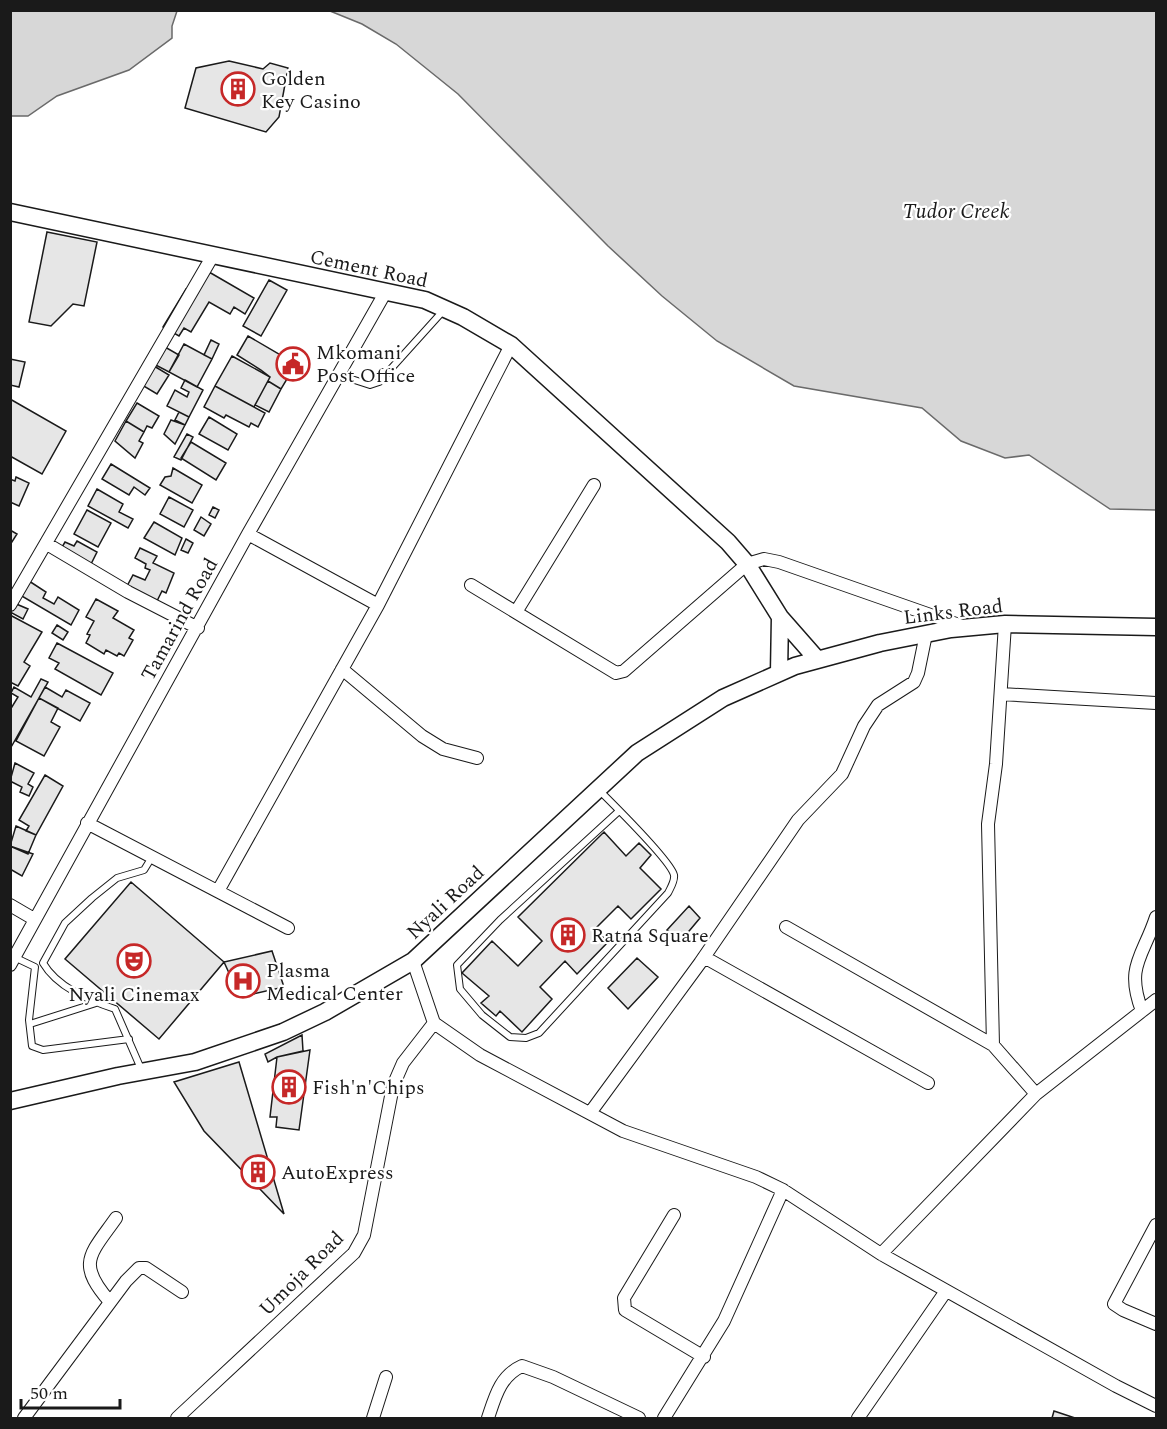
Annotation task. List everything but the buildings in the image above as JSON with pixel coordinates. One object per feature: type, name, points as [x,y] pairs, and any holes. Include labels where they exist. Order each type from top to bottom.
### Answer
[{"type":"main road","name":"Cement Road","points":[[10,212],[212,257],[425,300],[511,345],[728,542],[747,564],[780,617],[816,658]]},
{"type":"main road","points":[[779,673],[780,617]]},
{"type":"main road","name":"Links Road","points":[[761,680],[816,658],[926,634],[968,628],[1005,624],[1156,627]]},
{"type":"main road","name":"Nyali Road","points":[[10,1101],[195,1062],[282,1032],[325,1012],[413,960],[637,753],[723,698],[761,680]]},
{"type":"street","points":[[10,605],[48,544],[212,257]]},
{"type":"street","name":"Tamarind Road","points":[[12,961],[248,534],[385,293]]},
{"type":"street","points":[[218,891],[378,605],[511,345]]},
{"type":"street","points":[[516,612],[594,485]]},
{"type":"street","points":[[248,534],[378,605]]},
{"type":"street","points":[[48,544],[128,592],[198,628]]},
{"type":"street","points":[[471,585],[609,670],[620,673],[747,564],[757,559],[779,562],[968,628]]},
{"type":"street","points":[[993,1045],[988,824],[1001,694],[1005,624]]},
{"type":"street","points":[[590,1113],[704,957],[798,820],[842,774],[864,726],[878,705],[914,682],[926,634]]},
{"type":"street","points":[[342,669],[422,736],[443,749],[477,758]]},
{"type":"street","points":[[1001,694],[1156,703]]},
{"type":"street","points":[[87,823],[288,928]]},
{"type":"street","points":[[10,905],[34,919]]},
{"type":"street","points":[[1142,1011],[1135,993],[1134,975],[1156,917]]},
{"type":"street","points":[[786,927],[993,1045],[1036,1094]]},
{"type":"street","points":[[704,957],[928,1083]]},
{"type":"street","points":[[413,960],[434,1023],[480,1055],[623,1131],[756,1177],[783,1190],[881,1254],[1116,1386],[1156,1406]]},
{"type":"street","points":[[881,1254],[1036,1094],[1156,1000]]},
{"type":"street","name":"Umoja Road","points":[[177,1419],[354,1253],[364,1235],[393,1086],[403,1063],[434,1023]]},
{"type":"street","points":[[664,1419],[704,1357],[744,1281],[783,1190]]},
{"type":"street","points":[[674,1215],[624,1298],[625,1310],[704,1357]]},
{"type":"street","points":[[110,1302],[95,1285],[90,1274],[90,1265],[92,1254],[116,1218]]},
{"type":"street","points":[[1156,1225],[1114,1304],[1156,1324]]},
{"type":"street","points":[[1144,1251],[1156,1256]]},
{"type":"street","points":[[24,1419],[110,1302],[139,1268],[146,1268],[182,1292]]},
{"type":"street","points":[[858,1419],[946,1291]]},
{"type":"street","points":[[488,1419],[498,1387],[514,1370],[522,1366],[553,1377],[639,1419]]},
{"type":"street","points":[[373,1419],[386,1377]]},
{"type":"lane","points":[[339,375],[370,385],[379,382],[445,309]]},
{"type":"lane","points":[[599,789],[619,811],[674,873],[668,893],[539,1033],[526,1038],[510,1036],[482,1015],[460,989],[457,965],[500,920],[619,811]]},
{"type":"lane","points":[[12,961],[35,967],[43,963],[65,923],[117,878],[144,870],[152,857]]},
{"type":"lane","points":[[43,963],[51,977],[96,1003],[115,1009],[142,1072]]},
{"type":"lane","points":[[35,967],[30,1024],[32,1046],[43,1050],[129,1039]]},
{"type":"lane","points":[[30,1024],[96,1003]]},
{"type":"water","points":[[10,11],[177,11],[172,26],[172,38],[129,70],[57,96],[28,116],[11,116]]},
{"type":"water","name":"Tudor Creek","points":[[330,11],[1156,11],[1156,510],[1110,509],[1029,455],[1005,458],[961,441],[922,408],[794,386],[717,341],[662,296],[608,246],[458,94],[396,44],[362,24]]},
{"type":"place","name":"Golden Key Casino","points":[[238,89]]},
{"type":"place","name":"Mkomani Post Office","points":[[293,364]]},
{"type":"place","name":"Ratna Square","points":[[568,935]]},
{"type":"place","name":"Nyali Cinemax","points":[[134,961]]},
{"type":"place","name":"Plasma Medical Center","points":[[243,981]]},
{"type":"place","name":"Fish'n'Chips","points":[[289,1087]]},
{"type":"place","name":"AutoExpress","points":[[258,1172]]}]
